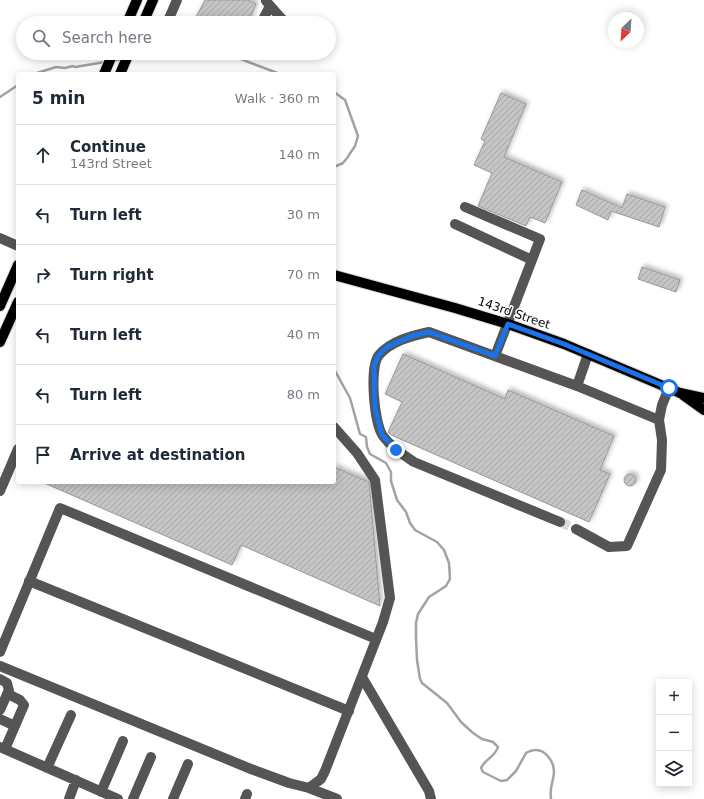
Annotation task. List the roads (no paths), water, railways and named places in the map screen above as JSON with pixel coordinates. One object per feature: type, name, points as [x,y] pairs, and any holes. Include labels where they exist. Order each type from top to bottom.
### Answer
[{"type":"main road","points":[[130,16],[137,0]]},
{"type":"main road","points":[[146,16],[153,0]]},
{"type":"main road","points":[[105,72],[110,60]]},
{"type":"main road","points":[[121,72],[127,60]]},
{"type":"main road","points":[[0,306],[16,270]]},
{"type":"main road","name":"143rd Street","points":[[336,276],[508,324],[588,354],[669,388],[680,393],[704,410]]},
{"type":"main road","points":[[0,342],[16,306]]},
{"type":"main road","name":"143rd Street","points":[[680,393],[704,398]]},
{"type":"street","points":[[170,16],[177,0]]},
{"type":"street","points":[[263,16],[266,2]]},
{"type":"street","points":[[266,2],[280,16]]},
{"type":"street","points":[[465,207],[540,239],[495,356]]},
{"type":"street","points":[[455,224],[532,260]]},
{"type":"street","points":[[0,238],[16,245]]},
{"type":"street","points":[[560,522],[414,462],[396,450],[382,435],[375,409],[374,366],[378,356],[387,347],[412,336],[429,332],[577,386],[659,420]]},
{"type":"street","points":[[577,386],[588,354]]},
{"type":"street","points":[[576,529],[609,547],[627,546],[661,470],[662,440],[659,420],[662,405],[669,388]]},
{"type":"street","points":[[309,788],[321,780],[325,771],[383,622],[390,598],[375,480],[357,454],[336,429]]},
{"type":"street","points":[[0,491],[16,454]]},
{"type":"street","points":[[0,652],[60,508],[376,639]]},
{"type":"street","points":[[29,580],[349,711]]},
{"type":"street","points":[[0,666],[251,769],[337,799]]},
{"type":"street","points":[[362,677],[429,791],[431,799]]},
{"type":"street","points":[[0,710],[8,692],[8,686],[2,680]]},
{"type":"street","points":[[8,692],[24,705],[15,726],[2,748],[118,799]]},
{"type":"street","points":[[47,768],[71,715]]},
{"type":"street","points":[[0,719],[15,726]]},
{"type":"street","points":[[101,792],[123,741]]},
{"type":"street","points":[[133,799],[151,757]]},
{"type":"street","points":[[172,799],[188,764]]},
{"type":"street","points":[[69,799],[76,780]]},
{"type":"waterway","points":[[112,61],[118,60]]},
{"type":"waterway","points":[[243,60],[275,72]]},
{"type":"waterway","points":[[40,72],[56,67],[75,67],[105,62]]},
{"type":"waterway","points":[[0,97],[16,86]]},
{"type":"waterway","points":[[336,93],[345,100],[358,136],[355,146],[347,158],[343,163],[336,166]]},
{"type":"waterway","points":[[336,373],[350,398],[360,434],[366,437],[367,447],[370,454],[386,463],[391,472],[391,481],[397,500],[406,512],[410,523],[415,530],[437,542],[444,550],[449,563],[450,579],[446,586],[429,597],[418,614],[416,623],[417,660],[422,683],[447,703],[461,722],[473,733],[482,739],[493,742],[498,747],[495,753],[481,768],[483,772],[501,781],[507,780],[516,771],[526,753],[539,750],[545,754],[551,760],[554,767],[551,799]]},
{"type":"tunnel","points":[[560,522],[576,529]]}]
